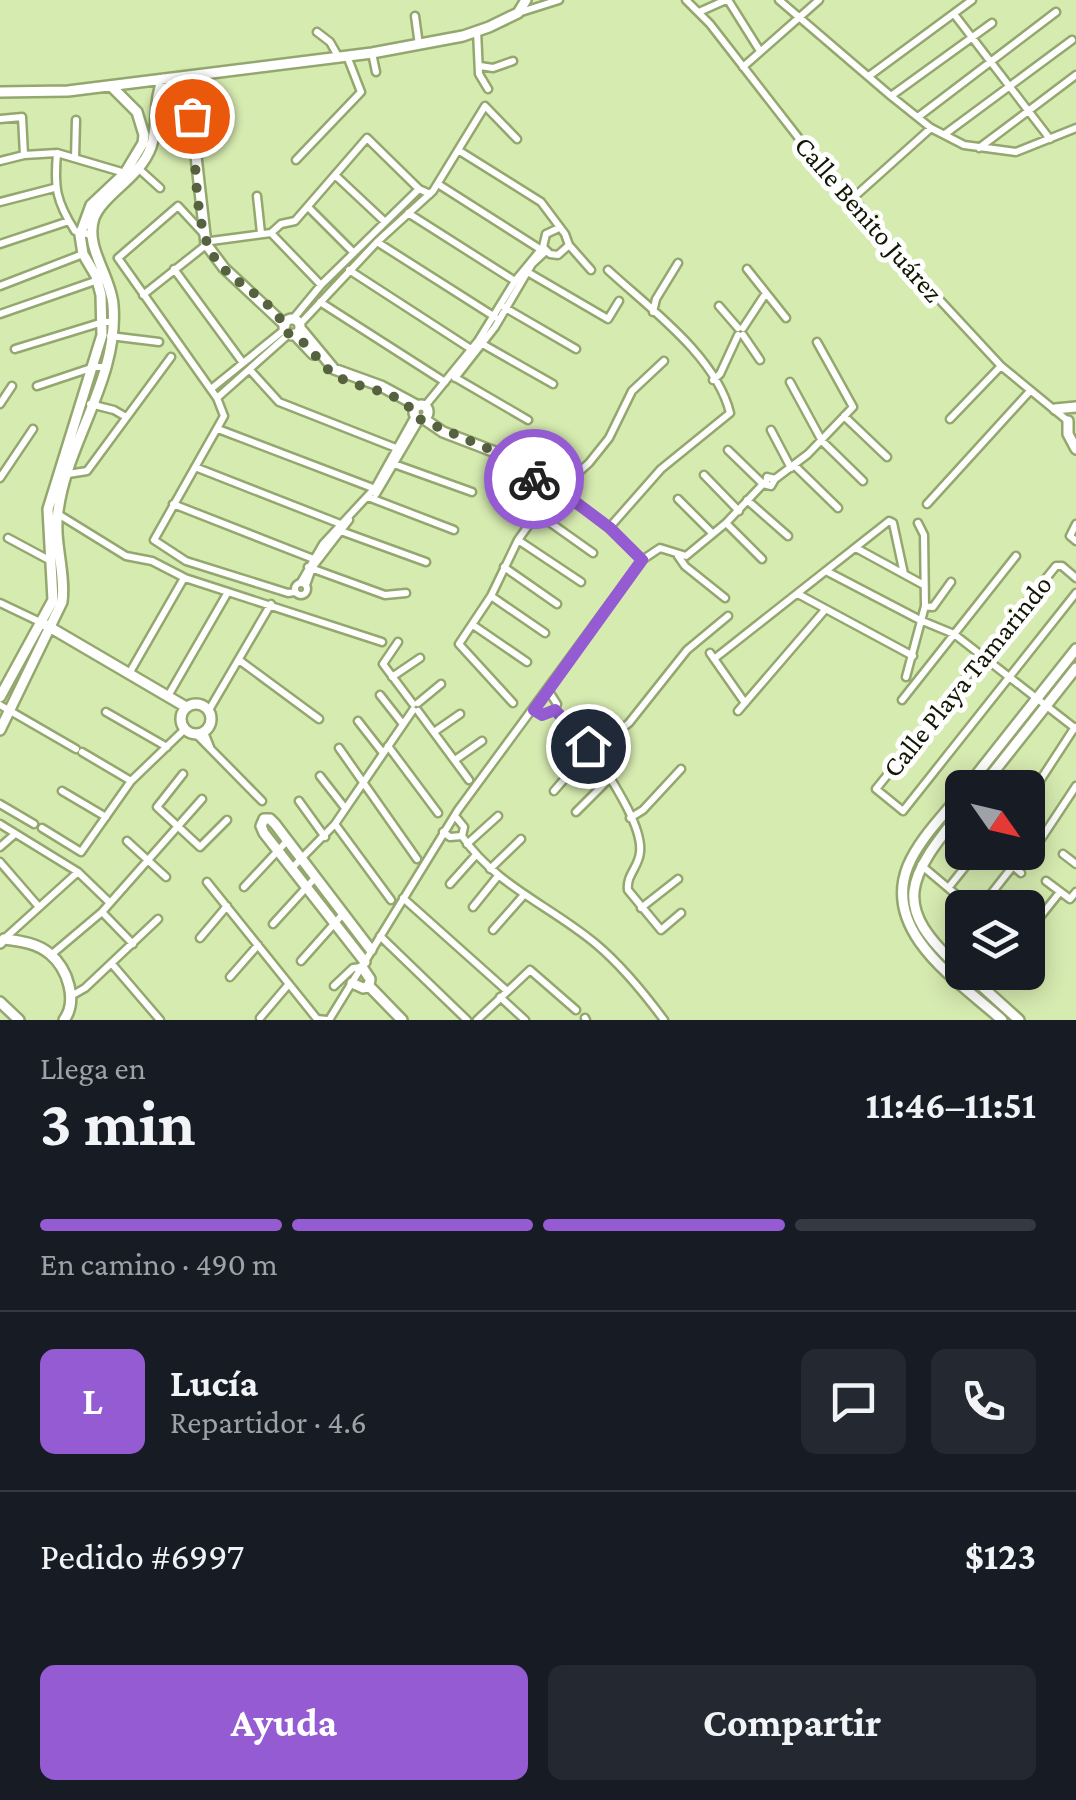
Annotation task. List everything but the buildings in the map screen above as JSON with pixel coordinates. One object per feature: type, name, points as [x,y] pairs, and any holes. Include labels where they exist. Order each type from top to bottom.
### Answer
[{"type":"street","points":[[518,13],[526,0]]},
{"type":"street","points":[[0,92],[68,91],[372,53],[478,30],[559,0]]},
{"type":"street","name":"Calle Benito Juárez","points":[[686,0],[898,256],[1001,366],[1055,409]]},
{"type":"street","points":[[699,12],[727,0],[760,51]]},
{"type":"street","points":[[779,0],[930,128],[978,148],[1016,152],[1076,128]]},
{"type":"street","points":[[743,67],[819,0]]},
{"type":"street","points":[[868,76],[972,0]]},
{"type":"street","points":[[918,117],[1056,12]]},
{"type":"street","points":[[954,14],[1050,138]]},
{"type":"street","points":[[415,16],[419,44]]},
{"type":"street","points":[[891,96],[992,22]]},
{"type":"street","points":[[478,30],[480,77],[488,89]]},
{"type":"street","points":[[296,160],[360,94],[343,57],[316,32]]},
{"type":"street","points":[[944,134],[1072,40]]},
{"type":"street","points":[[372,53],[376,72]]},
{"type":"street","points":[[480,66],[493,68],[513,62]]},
{"type":"street","points":[[978,148],[1076,74]]},
{"type":"street","points":[[192,76],[207,239]]},
{"type":"street","points":[[85,235],[99,209],[139,169],[151,146],[163,80]]},
{"type":"street","points":[[0,730],[3,704],[53,600],[49,560],[56,507],[100,367],[113,304],[89,255],[85,235],[91,204],[124,173],[140,151],[144,136],[133,106],[111,86]]},
{"type":"street","points":[[217,398],[246,366],[320,302],[430,194],[484,106],[517,139]]},
{"type":"street","points":[[0,119],[22,118],[24,155]]},
{"type":"street","points":[[75,158],[76,120]]},
{"type":"street","points":[[852,198],[930,128]]},
{"type":"street","points":[[143,296],[207,239],[271,233],[280,224],[295,221],[367,138],[418,189],[430,194]]},
{"type":"street","points":[[458,150],[541,202],[591,270]]},
{"type":"street","points":[[0,161],[58,153],[124,173]]},
{"type":"street","points":[[58,153],[54,188],[69,221],[85,235]]},
{"type":"street","points":[[139,169],[160,188]]},
{"type":"street","points":[[335,175],[384,221]]},
{"type":"street","points":[[438,184],[543,249],[558,255],[569,245]]},
{"type":"street","points":[[0,202],[54,188]]},
{"type":"street","points":[[292,327],[321,285],[418,189]]},
{"type":"street","points":[[257,196],[262,233]]},
{"type":"street","points":[[454,376],[421,412],[377,489],[339,527],[312,563],[303,584],[296,585],[296,592],[288,593],[186,561],[154,540],[224,416],[217,398],[118,258],[178,206],[220,258],[328,364],[340,373],[381,386],[421,412],[444,432],[503,455],[544,484],[548,498],[518,540],[492,596],[459,644],[514,703]]},
{"type":"street","points":[[308,208],[354,252]]},
{"type":"street","points":[[408,213],[515,281]]},
{"type":"street","points":[[0,244],[69,221]]},
{"type":"street","points":[[480,342],[515,281],[543,249],[546,234],[559,228]]},
{"type":"street","points":[[271,233],[321,285]]},
{"type":"street","points":[[377,242],[496,316]]},
{"type":"street","points":[[0,286],[89,255]]},
{"type":"street","points":[[650,309],[678,263]]},
{"type":"street","points":[[174,269],[246,366],[279,402],[399,449]]},
{"type":"street","points":[[747,269],[786,318]]},
{"type":"street","points":[[349,270],[474,351]]},
{"type":"street","points":[[608,270],[683,337],[708,370],[730,414],[661,469],[610,528]]},
{"type":"street","points":[[525,271],[608,319],[619,301]]},
{"type":"street","points":[[421,412],[474,351],[525,271]]},
{"type":"street","points":[[0,314],[99,275]]},
{"type":"street","points":[[713,380],[766,292]]},
{"type":"street","points":[[320,302],[445,382]]},
{"type":"street","points":[[719,306],[760,360]]},
{"type":"street","points":[[503,307],[576,349]]},
{"type":"street","points":[[15,349],[108,322]]},
{"type":"street","points":[[107,336],[159,342]]},
{"type":"street","points":[[480,342],[552,384]]},
{"type":"street","points":[[728,450],[764,483],[774,484],[853,407],[817,342]]},
{"type":"street","points":[[68,474],[87,471],[171,357]]},
{"type":"street","points":[[548,498],[558,500],[566,495],[568,482],[608,438],[632,391],[664,361]]},
{"type":"street","points":[[210,389],[246,366]]},
{"type":"street","points":[[950,418],[1001,366]]},
{"type":"street","points":[[37,386],[100,367]]},
{"type":"street","points":[[708,370],[720,369]]},
{"type":"street","points":[[454,376],[528,420]]},
{"type":"street","points":[[790,382],[822,441],[863,481]]},
{"type":"street","points":[[1,400],[12,386]]},
{"type":"street","points":[[927,504],[1030,391]]},
{"type":"street","points":[[89,404],[126,418]]},
{"type":"street","points":[[3,704],[62,602],[64,588],[52,493],[89,404]]},
{"type":"street","points":[[1055,409],[1074,416],[1068,434],[1075,446]]},
{"type":"street","points":[[844,416],[886,457]]},
{"type":"street","points":[[218,429],[377,489]]},
{"type":"street","points":[[0,478],[33,430]]},
{"type":"street","points":[[771,430],[793,467],[838,508]]},
{"type":"street","points":[[392,463],[472,492]]},
{"type":"street","points":[[195,468],[426,562]]},
{"type":"street","points":[[544,484],[557,474],[568,482]]},
{"type":"street","points":[[704,476],[739,511]]},
{"type":"street","points":[[207,882],[316,1020],[332,1019],[455,815],[642,560],[660,548],[686,556],[726,524],[764,483]]},
{"type":"street","points":[[566,495],[610,528],[642,560]]},
{"type":"street","points":[[370,498],[454,530]]},
{"type":"street","points":[[678,499],[712,533]]},
{"type":"street","points":[[747,500],[788,536]]},
{"type":"street","points":[[172,504],[384,595],[406,593]]},
{"type":"street","points":[[56,507],[126,556],[152,561],[184,578],[382,642]]},
{"type":"street","points":[[538,514],[594,553]]},
{"type":"street","points":[[745,703],[712,656],[891,521],[904,574]]},
{"type":"street","points":[[906,676],[925,606],[924,535],[918,523]]},
{"type":"street","points":[[726,524],[762,559]]},
{"type":"street","points":[[1076,524],[1070,536],[1076,540]]},
{"type":"street","points":[[8,538],[49,560]]},
{"type":"street","points":[[518,540],[580,582]]},
{"type":"street","points":[[856,548],[923,586]]},
{"type":"street","points":[[678,555],[685,566],[725,598]]},
{"type":"street","points":[[902,700],[1016,556]]},
{"type":"street","name":"Calle Playa Tamarindo","points":[[1010,678],[903,811],[876,789],[1059,564],[1076,578]]},
{"type":"street","points":[[504,567],[557,604]]},
{"type":"street","points":[[828,572],[954,634],[1076,728],[1045,773]]},
{"type":"street","points":[[130,672],[184,578]]},
{"type":"street","points":[[925,606],[934,606],[952,582]]},
{"type":"street","points":[[168,696],[228,592]]},
{"type":"street","points":[[1010,678],[1076,593]]},
{"type":"street","points":[[798,594],[913,656]]},
{"type":"street","points":[[492,596],[545,633]]},
{"type":"street","points":[[0,603],[130,672],[186,707],[200,704],[209,710]]},
{"type":"street","points":[[200,733],[210,724],[209,710],[272,604]]},
{"type":"street","points":[[738,710],[824,610]]},
{"type":"street","points":[[554,791],[592,751],[629,723],[687,650],[728,616]]},
{"type":"street","points":[[473,625],[527,662]]},
{"type":"street","points":[[398,642],[383,662],[469,780]]},
{"type":"street","points":[[980,770],[1076,649]]},
{"type":"street","points":[[392,677],[420,658]]},
{"type":"street","points":[[239,660],[319,719]]},
{"type":"street","points":[[994,770],[1076,668]]},
{"type":"street","points":[[297,863],[335,824],[402,723],[441,684]]},
{"type":"street","points":[[548,690],[557,704],[555,710]]},
{"type":"street","points":[[380,696],[402,723]]},
{"type":"street","points":[[3,704],[132,780]]},
{"type":"street","points":[[185,729],[181,718],[186,707]]},
{"type":"street","points":[[534,710],[542,715],[555,710]]},
{"type":"street","points":[[555,710],[592,751],[638,833],[640,852],[626,886],[661,930],[681,914]]},
{"type":"street","points":[[106,712],[166,747]]},
{"type":"street","points":[[434,732],[460,714]]},
{"type":"street","points":[[358,721],[438,813]]},
{"type":"street","points":[[185,729],[200,733],[212,753],[262,801]]},
{"type":"street","points":[[0,804],[81,852],[132,780],[185,729]]},
{"type":"street","points":[[455,760],[482,741]]},
{"type":"street","points":[[339,748],[417,858]]},
{"type":"street","points":[[630,818],[644,810],[681,769]]},
{"type":"street","points":[[183,774],[157,807],[200,847],[227,820]]},
{"type":"street","points":[[320,776],[345,808]]},
{"type":"street","points":[[576,812],[610,778]]},
{"type":"street","points":[[1045,832],[1076,786]]},
{"type":"street","points":[[62,791],[106,817]]},
{"type":"street","points":[[51,954],[102,912],[202,798]]},
{"type":"street","points":[[300,802],[325,837]]},
{"type":"street","points":[[455,815],[475,856],[522,896],[596,944],[664,1020]]},
{"type":"street","points":[[945,815],[908,864],[903,896],[906,919],[937,961],[1002,1015],[1018,1020]]},
{"type":"street","points":[[465,840],[498,816]]},
{"type":"street","points":[[369,986],[370,978],[363,964],[338,918],[316,878],[297,863],[279,850],[261,826],[264,819],[275,824],[287,841],[297,863],[306,886],[338,918],[371,950]]},
{"type":"street","points":[[0,824],[78,872],[108,902]]},
{"type":"street","points":[[335,824],[391,900]]},
{"type":"street","points":[[444,832],[465,840]]},
{"type":"street","points":[[0,847],[15,834]]},
{"type":"street","points":[[945,835],[921,865],[913,884],[919,923],[945,952]]},
{"type":"street","points":[[490,869],[521,840]]},
{"type":"street","points":[[127,841],[166,876]]},
{"type":"street","points":[[244,887],[287,841]]},
{"type":"street","points":[[1063,854],[1076,864]]},
{"type":"street","points":[[450,884],[475,856]]},
{"type":"street","points":[[0,862],[39,906]]},
{"type":"street","points":[[921,865],[951,890]]},
{"type":"street","points":[[949,888],[963,870]]},
{"type":"street","points":[[994,890],[1010,870]]},
{"type":"street","points":[[1018,870],[1021,873]]},
{"type":"street","points":[[2,941],[78,872]]},
{"type":"street","points":[[473,907],[498,876]]},
{"type":"street","points":[[273,924],[316,878]]},
{"type":"street","points":[[641,908],[678,879]]},
{"type":"street","points":[[1046,880],[1070,899],[1076,892]]},
{"type":"street","points":[[1045,911],[1060,892]]},
{"type":"street","points":[[493,930],[522,896]]},
{"type":"street","points":[[404,898],[503,993],[525,1020]]},
{"type":"street","points":[[200,938],[227,906]]},
{"type":"street","points":[[102,912],[133,944]]},
{"type":"street","points":[[71,996],[112,964],[158,918]]},
{"type":"street","points":[[301,961],[338,918]]},
{"type":"street","points":[[19,925],[23,941]]},
{"type":"street","points":[[380,936],[467,1020]]},
{"type":"street","points":[[2,941],[23,941],[51,954],[66,976],[71,996],[67,1019]]},
{"type":"street","points":[[230,977],[258,945]]},
{"type":"street","points":[[112,964],[160,1020]]},
{"type":"street","points":[[334,986],[363,964]]},
{"type":"street","points":[[476,1020],[530,970],[576,1010]]},
{"type":"street","points":[[352,983],[363,988],[369,986]]},
{"type":"street","points":[[260,1018],[288,985]]},
{"type":"street","points":[[369,986],[402,1020]]},
{"type":"street","points":[[985,990],[1002,1015]]},
{"type":"street","points":[[0,1002],[19,1020]]},
{"type":"way so far","points":[[192,116],[203,233],[217,262],[272,310],[287,333],[302,340],[338,377],[398,398],[414,409],[417,418],[503,455],[534,479]]},
{"type":"route","points":[[534,479],[548,498],[558,500],[566,495],[610,528],[642,560],[534,710],[542,715],[555,710],[588,746]]}]
